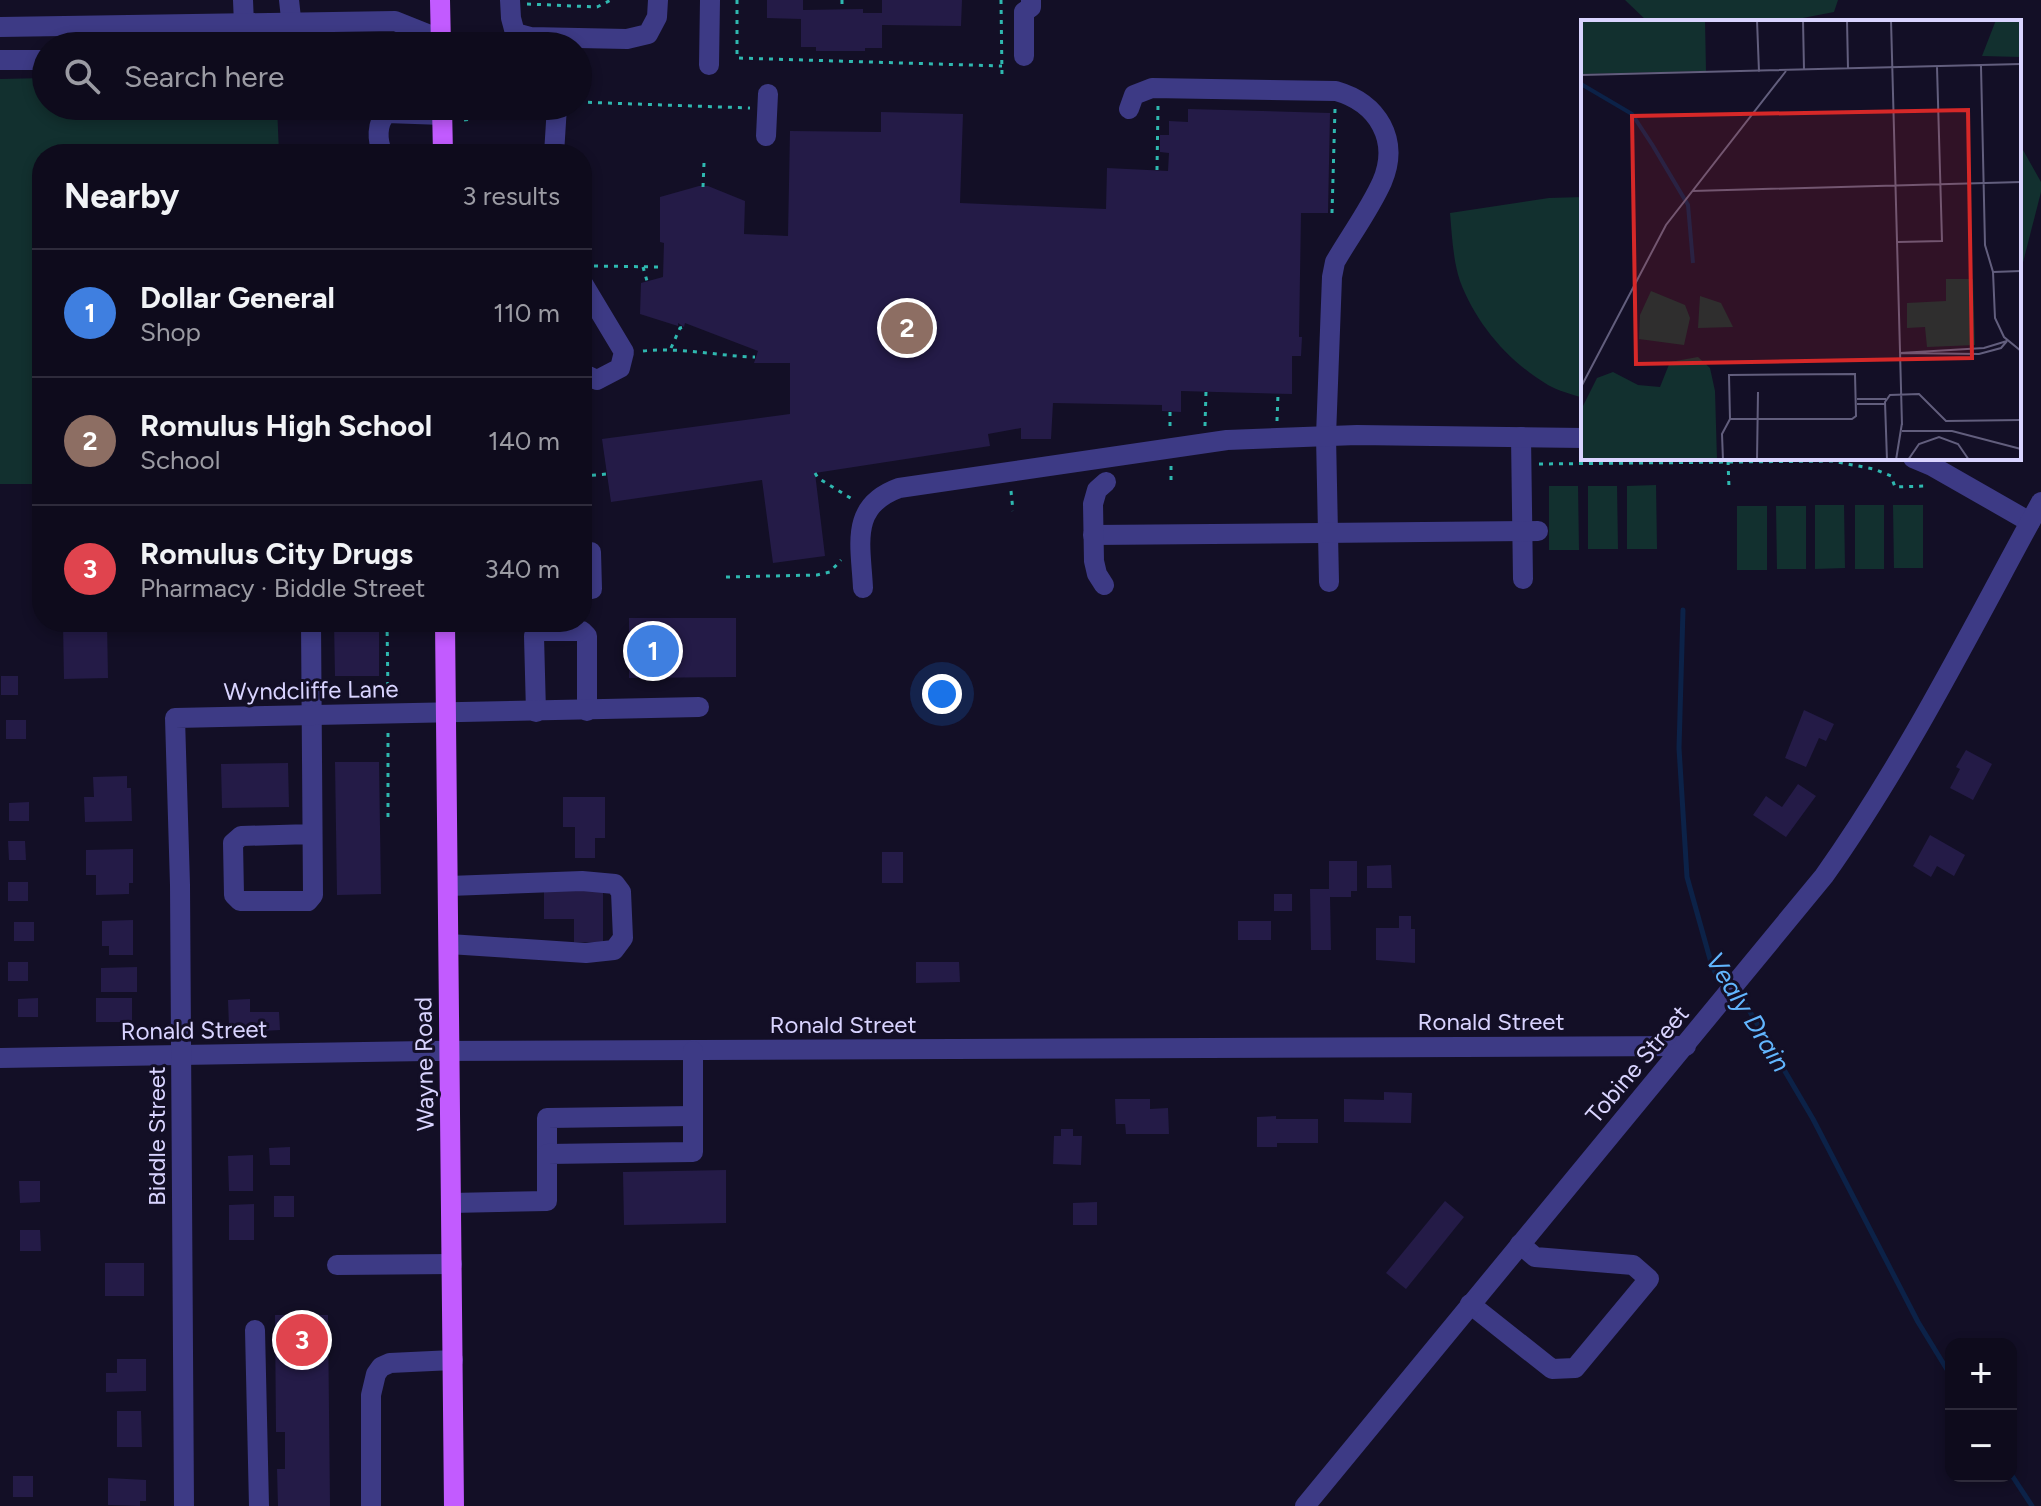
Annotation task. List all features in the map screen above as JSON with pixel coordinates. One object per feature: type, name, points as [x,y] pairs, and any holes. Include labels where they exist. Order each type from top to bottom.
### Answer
[{"type":"main road","points":[[437,32],[440,0]]},
{"type":"main road","points":[[442,120],[443,144]]},
{"type":"main road","name":"Wayne Road","points":[[445,632],[454,1506]]},
{"type":"street","points":[[243,0],[244,24]]},
{"type":"street","points":[[289,0],[292,32]]},
{"type":"street","points":[[354,22],[356,0]]},
{"type":"street","points":[[510,0],[515,32]]},
{"type":"street","points":[[592,38],[627,39],[648,34],[657,17],[658,0]]},
{"type":"street","points":[[709,65],[710,0]]},
{"type":"street","points":[[1024,56],[1024,12],[1031,7],[1031,0]]},
{"type":"street","points":[[0,27],[395,21],[415,32]]},
{"type":"street","points":[[0,60],[32,60]]},
{"type":"street","points":[[1129,109],[1134,95],[1152,88],[1336,91],[1356,97],[1380,121],[1387,152],[1382,182],[1335,262],[1326,436],[1329,582]]},
{"type":"street","points":[[762,101],[766,136]]},
{"type":"street","points":[[377,120],[381,144]]},
{"type":"street","points":[[555,144],[556,120]]},
{"type":"street","points":[[592,280],[624,352],[620,368],[597,380],[592,378]]},
{"type":"street","points":[[863,588],[861,522],[870,506],[885,493],[899,488],[1227,440],[1326,436],[1581,438]]},
{"type":"street","points":[[1521,437],[1530,531],[1523,579]]},
{"type":"street","points":[[1918,460],[2030,522]]},
{"type":"street","points":[[1104,585],[1094,561],[1093,504],[1097,490],[1106,482]]},
{"type":"street","name":"Tobine Street","points":[[1305,1506],[1686,1046],[1846,844],[1907,744],[2041,502]]},
{"type":"street","points":[[1093,535],[1530,531]]},
{"type":"street","points":[[311,632],[313,895],[308,901],[240,901],[234,895],[233,843],[241,836],[312,834]]},
{"type":"street","points":[[536,712],[534,636],[539,632]]},
{"type":"street","points":[[583,632],[587,636],[587,711]]},
{"type":"street","name":"Wyndcliffe Lane","points":[[175,718],[699,707]]},
{"type":"street","name":"Biddle Street","points":[[175,718],[180,885],[184,1506]]},
{"type":"street","points":[[449,886],[582,881],[615,884],[621,892],[623,938],[614,950],[586,953],[449,944]]},
{"type":"street","name":"Ronald Street","points":[[0,1058],[1686,1046]]},
{"type":"street","points":[[547,1154],[693,1152],[693,1051]]},
{"type":"street","points":[[451,1203],[547,1201],[547,1118],[693,1116]]},
{"type":"street","points":[[1470,1304],[1552,1369],[1565,1371],[1575,1368],[1649,1279],[1633,1265],[1535,1257],[1520,1244]]},
{"type":"street","points":[[337,1265],[452,1264]]},
{"type":"street","points":[[255,1330],[259,1506]]},
{"type":"street","points":[[371,1506],[371,1395],[376,1374],[381,1367],[390,1363],[453,1360]]},
{"type":"path","points":[[527,0],[527,4],[597,7],[611,0]]},
{"type":"path","points":[[737,0],[737,58],[1002,66]]},
{"type":"path","points":[[842,0],[842,7]]},
{"type":"path","points":[[1001,0],[1002,76]]},
{"type":"path","points":[[592,102],[762,101]]},
{"type":"path","points":[[1157,170],[1158,101]]},
{"type":"path","points":[[1332,213],[1335,107],[1347,112]]},
{"type":"path","points":[[703,187],[704,163]]},
{"type":"path","points":[[643,267],[647,281]]},
{"type":"path","points":[[592,275],[662,267]]},
{"type":"path","points":[[671,348],[680,328],[684,327]]},
{"type":"path","points":[[642,351],[671,348],[723,356],[755,357]]},
{"type":"path","points":[[1194,428],[1205,426],[1206,391]]},
{"type":"path","points":[[1278,394],[1277,425],[1288,421]]},
{"type":"path","points":[[1170,412],[1170,439]]},
{"type":"path","points":[[1160,434],[1182,430]]},
{"type":"path","points":[[1171,458],[1171,482]]},
{"type":"path","points":[[1728,461],[1729,488]]},
{"type":"path","points":[[1536,473],[1536,465],[1559,462],[1832,461],[1874,469],[1891,476],[1895,487],[1931,486]]},
{"type":"path","points":[[815,473],[855,501]]},
{"type":"path","points":[[592,475],[607,474]]},
{"type":"path","points":[[1010,483],[1013,511]]},
{"type":"path","points":[[387,632],[388,707]]},
{"type":"path","points":[[388,729],[388,817]]},
{"type":"green space","points":[[1625,0],[1838,0],[1834,12],[1792,20],[1646,20]]},
{"type":"green space","points":[[32,78],[32,120],[278,120],[279,144],[32,144],[32,484],[0,484],[0,79]]},
{"type":"green space","points":[[2021,150],[2041,182],[2021,270]]},
{"type":"green space","points":[[1581,197],[1581,397],[1552,387],[1534,376],[1495,340],[1467,297],[1454,256],[1450,213],[1549,198]]},
{"type":"green space","points":[[1656,485],[1657,549],[1627,549],[1627,486]]},
{"type":"green space","points":[[1549,486],[1578,486],[1579,550],[1549,550]]},
{"type":"green space","points":[[1588,486],[1617,486],[1618,549],[1588,549]]},
{"type":"green space","points":[[1815,505],[1844,505],[1845,568],[1815,569]]},
{"type":"green space","points":[[1855,505],[1884,505],[1884,569],[1855,569]]},
{"type":"green space","points":[[1893,505],[1923,505],[1923,568],[1894,568]]},
{"type":"green space","points":[[1737,506],[1767,506],[1767,570],[1737,570]]},
{"type":"green space","points":[[1776,506],[1806,506],[1806,569],[1777,569]]},
{"type":"building","points":[[767,0],[803,0],[803,10],[863,9],[863,13],[882,13],[882,0],[962,0],[961,26],[882,25],[882,48],[816,51],[816,47],[801,47],[801,19],[767,18]]},
{"type":"building","points":[[1188,109],[1330,113],[1328,213],[1301,213],[1299,337],[1302,337],[1301,356],[1292,356],[1292,394],[1181,391],[1181,412],[1162,411],[1162,405],[1053,403],[1051,439],[1021,439],[1021,428],[988,434],[990,446],[815,473],[825,556],[773,563],[762,480],[611,502],[602,439],[790,414],[790,363],[754,363],[758,351],[685,323],[684,327],[678,323],[678,326],[640,314],[641,283],[663,277],[660,197],[708,186],[745,201],[744,234],[788,236],[790,131],[881,132],[881,112],[963,114],[960,203],[1106,209],[1107,168],[1168,171],[1169,153],[1160,152],[1160,135],[1169,135],[1169,121],[1188,122]]},
{"type":"building","points":[[629,618],[736,618],[736,677],[629,678]]},
{"type":"building","points":[[63,632],[107,632],[108,678],[64,679]]},
{"type":"building","points":[[334,632],[379,632],[379,676],[335,676]]},
{"type":"building","points":[[1,676],[18,676],[18,695],[1,695]]},
{"type":"building","points":[[1804,710],[1834,724],[1826,741],[1819,738],[1806,767],[1785,758]]},
{"type":"building","points":[[6,720],[26,720],[26,739],[6,739]]},
{"type":"building","points":[[1966,750],[1992,764],[1973,800],[1950,788],[1960,769],[1956,767]]},
{"type":"building","points":[[335,762],[379,762],[381,894],[337,895]]},
{"type":"building","points":[[288,763],[289,807],[222,808],[221,764]]},
{"type":"building","points":[[127,776],[127,788],[131,788],[132,821],[85,822],[84,797],[94,797],[93,777]]},
{"type":"building","points":[[1798,784],[1816,796],[1786,837],[1753,815],[1766,796],[1782,807]]},
{"type":"building","points":[[563,797],[605,797],[605,838],[595,838],[595,858],[575,858],[575,827],[563,827]]},
{"type":"building","points":[[29,802],[29,821],[9,821],[9,803]]},
{"type":"building","points":[[1930,835],[1965,855],[1954,876],[1937,866],[1931,877],[1913,866]]},
{"type":"building","points":[[8,841],[25,841],[26,860],[9,860]]},
{"type":"building","points":[[133,849],[133,883],[129,883],[129,894],[96,895],[96,875],[86,875],[86,850]]},
{"type":"building","points":[[882,852],[903,852],[903,883],[882,883]]},
{"type":"building","points":[[1329,861],[1357,861],[1357,891],[1351,891],[1351,897],[1330,897],[1331,950],[1311,950],[1310,889],[1329,889]]},
{"type":"building","points":[[1391,865],[1392,888],[1367,888],[1367,866]]},
{"type":"building","points":[[8,882],[28,882],[28,901],[8,901]]},
{"type":"building","points":[[603,888],[603,942],[574,942],[574,919],[544,919],[544,889]]},
{"type":"building","points":[[1274,894],[1292,894],[1292,911],[1274,911]]},
{"type":"building","points":[[1399,916],[1411,916],[1411,929],[1415,929],[1415,963],[1376,960],[1376,928],[1399,928]]},
{"type":"building","points":[[133,920],[133,955],[109,955],[109,946],[102,946],[102,921]]},
{"type":"building","points":[[1238,921],[1271,921],[1271,940],[1238,940]]},
{"type":"building","points":[[14,922],[34,922],[34,941],[14,941]]},
{"type":"building","points":[[8,962],[28,962],[28,981],[8,981]]},
{"type":"building","points":[[916,962],[959,962],[960,982],[916,983]]},
{"type":"building","points":[[137,967],[137,992],[101,992],[101,968]]},
{"type":"building","points":[[38,998],[38,1017],[18,1017],[18,999]]},
{"type":"building","points":[[96,998],[132,998],[132,1022],[96,1022]]},
{"type":"building","points":[[250,999],[250,1012],[279,1012],[280,1030],[261,1031],[261,1026],[229,1026],[228,1000]]},
{"type":"building","points":[[1384,1092],[1412,1093],[1411,1123],[1344,1122],[1344,1099],[1384,1100]]},
{"type":"building","points":[[1115,1099],[1150,1099],[1150,1109],[1168,1108],[1169,1134],[1126,1134],[1125,1124],[1116,1124]]},
{"type":"building","points":[[1276,1116],[1276,1119],[1318,1119],[1318,1143],[1277,1143],[1277,1147],[1257,1147],[1257,1117]]},
{"type":"building","points":[[1061,1129],[1073,1129],[1073,1136],[1082,1136],[1081,1165],[1053,1164],[1054,1136],[1061,1136]]},
{"type":"building","points":[[290,1147],[290,1165],[270,1165],[269,1148]]},
{"type":"building","points":[[253,1155],[253,1191],[229,1191],[228,1156]]},
{"type":"building","points":[[726,1170],[726,1223],[624,1225],[623,1172]]},
{"type":"building","points":[[19,1181],[40,1181],[40,1202],[20,1203]]},
{"type":"building","points":[[274,1196],[294,1196],[294,1217],[274,1217]]},
{"type":"building","points":[[1445,1201],[1464,1217],[1406,1289],[1386,1273]]},
{"type":"building","points":[[1097,1202],[1097,1225],[1073,1225],[1073,1203]]},
{"type":"building","points":[[254,1204],[254,1240],[229,1240],[229,1205]]},
{"type":"building","points":[[20,1230],[40,1230],[41,1251],[20,1251]]},
{"type":"building","points":[[105,1263],[144,1263],[144,1296],[105,1296]]},
{"type":"building","points":[[275,1315],[328,1315],[330,1506],[278,1506],[277,1469],[285,1469],[285,1432],[276,1432]]},
{"type":"building","points":[[117,1359],[146,1359],[146,1391],[106,1392],[106,1373],[117,1373]]},
{"type":"building","points":[[117,1411],[141,1411],[142,1447],[117,1447]]},
{"type":"building","points":[[13,1476],[33,1476],[33,1497],[13,1497]]},
{"type":"building","points":[[108,1478],[146,1480],[146,1501],[140,1501],[140,1506],[108,1505]]},
{"type":"waterway","name":"Vealy Drain","points":[[1683,610],[1679,748],[1687,877],[1710,959],[1715,972],[1726,984]]},
{"type":"waterway","name":"Vealy Drain","points":[[1733,991],[1746,1005],[1813,1119],[1918,1322],[1945,1366]]},
{"type":"waterway","name":"Vealy Drain","points":[[2016,1482],[2032,1506]]},
{"type":"place","name":"Romulus High School","points":[[907,328]]},
{"type":"place","name":"Dollar General","points":[[653,651]]},
{"type":"place","name":"Romulus City Drugs","points":[[302,1340]]}]
